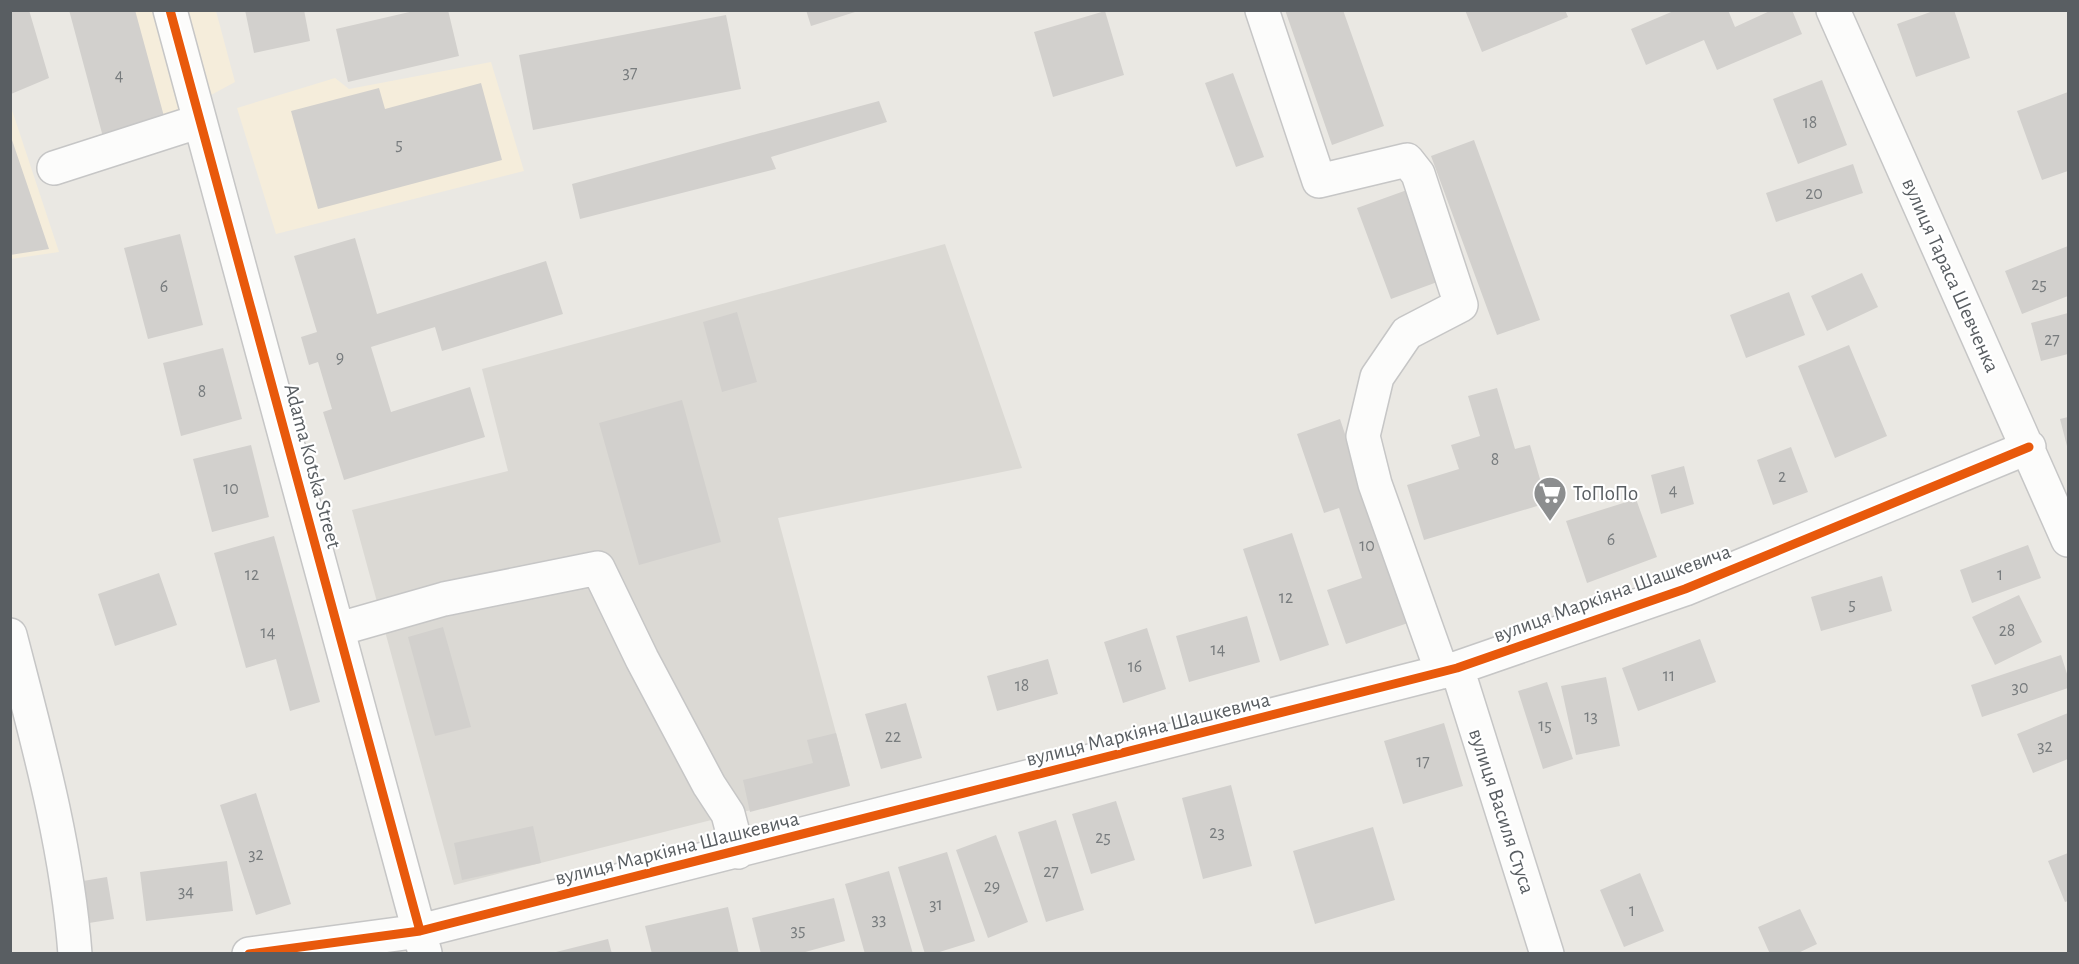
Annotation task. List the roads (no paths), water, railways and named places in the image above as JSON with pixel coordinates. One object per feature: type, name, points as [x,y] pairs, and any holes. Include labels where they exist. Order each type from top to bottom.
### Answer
[{"type":"street","name":"Adama Kotska Street","points":[[170,10],[422,942]]},
{"type":"street","name":"вулиця Василя Стуса","points":[[1262,10],[1319,181],[1407,160],[1418,174],[1461,305],[1407,333],[1377,377],[1363,436],[1375,484],[1449,670],[1547,954]]},
{"type":"street","name":"вулиця Тараса Шевченка","points":[[1833,10],[2029,447],[2068,540]]},
{"type":"street","points":[[54,168],[200,121]]},
{"type":"street","name":"вулиця Маркіяна Шашкевича","points":[[249,954],[422,942],[738,852],[1449,670],[1685,589],[2029,447]]},
{"type":"street","points":[[339,629],[444,599],[598,568],[642,659],[709,785],[728,814],[738,852]]},
{"type":"street","points":[[10,635],[42,756],[72,914],[75,954]]},
{"type":"place","name":"ТоПоПо","points":[[1550,522]]}]
